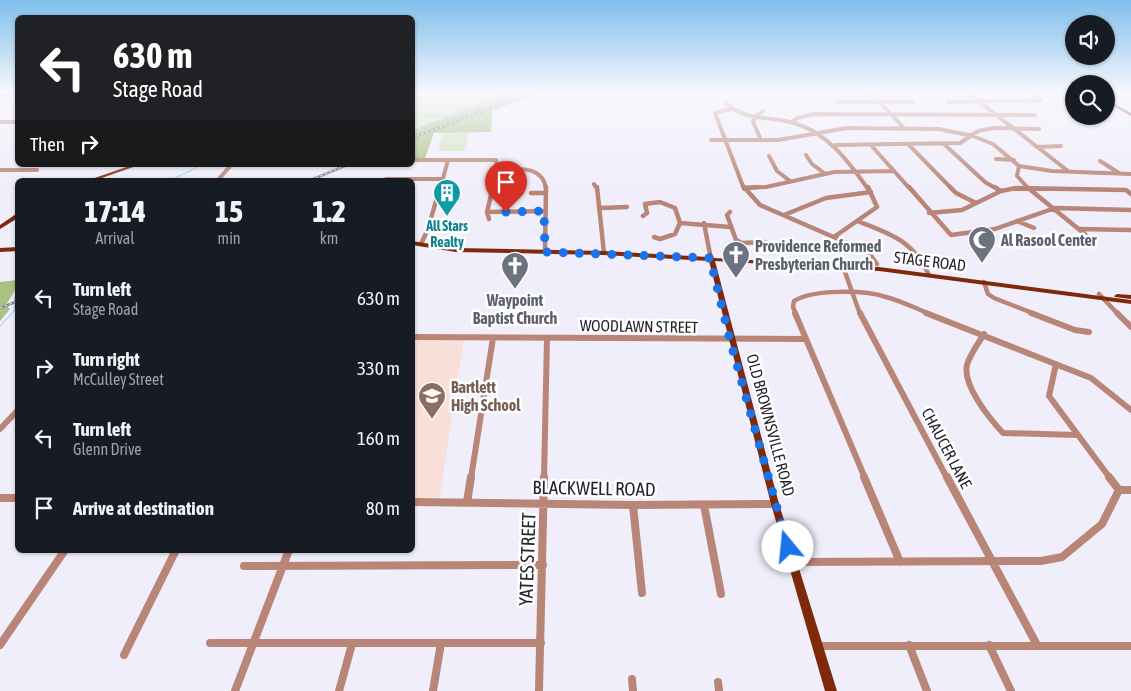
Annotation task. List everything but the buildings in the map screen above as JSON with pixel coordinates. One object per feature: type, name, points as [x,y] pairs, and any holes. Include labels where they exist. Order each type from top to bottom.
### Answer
[{"type":"main road","points":[[89,178],[121,167]]},
{"type":"main road","points":[[97,178],[131,167]]},
{"type":"main road","points":[[0,221],[15,214]]},
{"type":"main road","points":[[0,227],[15,215]]},
{"type":"main road","name":"STAGE ROAD","points":[[415,243],[456,250],[604,253],[618,251],[841,264],[928,272],[984,282],[1101,296],[1131,297]]},
{"type":"main road","points":[[0,250],[15,249]]},
{"type":"main road","name":"OLD BROWNSVILLE ROAD","points":[[710,256],[730,340],[775,504],[831,691]]},
{"type":"main road","name":"STAGE ROAD","points":[[841,264],[877,264],[1131,302]]},
{"type":"street","points":[[719,124],[744,188],[760,205],[868,252],[877,264]]},
{"type":"street","points":[[754,124],[761,140]]},
{"type":"street","points":[[797,124],[835,145],[871,192],[877,207],[834,237]]},
{"type":"street","points":[[901,124],[904,128]]},
{"type":"street","points":[[1009,124],[1068,171]]},
{"type":"street","points":[[711,140],[790,138],[847,128],[938,129],[971,136],[997,146],[1019,166],[1131,174]]},
{"type":"street","points":[[835,145],[960,143],[978,131],[1014,128],[1039,129]]},
{"type":"street","points":[[870,144],[951,235],[995,229],[1055,208],[1131,210]]},
{"type":"street","points":[[908,144],[956,193],[976,203]]},
{"type":"street","points":[[944,144],[985,182],[1001,191]]},
{"type":"street","points":[[1037,147],[1061,146]]},
{"type":"street","points":[[806,154],[812,164],[824,173]]},
{"type":"street","points":[[769,156],[777,172],[790,181]]},
{"type":"street","points":[[996,158],[1014,160]]},
{"type":"street","points":[[415,160],[496,160],[497,168],[487,212],[489,219]]},
{"type":"street","points":[[420,244],[424,240],[448,160]]},
{"type":"street","points":[[1100,161],[1119,173]]},
{"type":"street","points":[[1019,166],[1017,176],[1028,188],[1055,208],[1092,240]]},
{"type":"street","points":[[220,178],[229,167]]},
{"type":"street","points":[[497,168],[522,168],[536,172],[544,181],[545,252]]},
{"type":"street","points":[[0,170],[37,170]]},
{"type":"street","points":[[744,188],[766,186],[824,173],[894,171]]},
{"type":"street","points":[[415,179],[443,179]]},
{"type":"street","points":[[594,184],[597,187],[604,253]]},
{"type":"street","points":[[929,212],[952,212],[1001,191],[1028,188],[1126,190],[1131,194]]},
{"type":"street","points":[[784,215],[808,202],[838,195],[871,192]]},
{"type":"street","points":[[531,193],[545,193]]},
{"type":"street","points":[[644,216],[647,213],[644,204],[651,201],[674,208],[680,223],[675,234],[660,239],[654,237]]},
{"type":"street","points":[[600,208],[627,207]]},
{"type":"street","points":[[487,212],[544,211]]},
{"type":"street","points":[[730,212],[727,214],[736,240],[742,243],[766,242]]},
{"type":"street","points":[[857,221],[897,237],[914,248],[921,256],[928,272]]},
{"type":"street","points":[[1017,221],[1034,228]]},
{"type":"street","points":[[680,223],[730,227]]},
{"type":"street","name":"OLD BROWNSVILLE ROAD","points":[[704,224],[710,256]]},
{"type":"street","points":[[1080,229],[1131,230]]},
{"type":"street","points":[[897,237],[901,233]]},
{"type":"street","name":"CHAUCER LANE","points":[[841,264],[862,319],[1037,645]]},
{"type":"street","points":[[984,282],[988,294],[994,298],[1075,330],[1089,332]]},
{"type":"street","points":[[900,562],[793,307],[794,301],[800,297],[826,291],[884,296],[984,334],[1091,378],[1111,392],[1131,410]]},
{"type":"street","points":[[1101,296],[1131,327]]},
{"type":"street","points":[[984,334],[966,369],[970,386],[995,425],[1003,433],[1076,435]]},
{"type":"street","name":"WOODLAWN STREET","points":[[415,337],[730,340],[806,338]]},
{"type":"street","points":[[468,502],[493,338]]},
{"type":"street","name":"YATES STREET","points":[[539,691],[545,503],[547,338]]},
{"type":"street","points":[[1056,364],[1049,388],[1049,396],[1076,435],[1119,490]]},
{"type":"street","points":[[0,430],[15,413]]},
{"type":"street","points":[[792,562],[1041,562],[1062,557],[1102,524],[1119,490]]},
{"type":"street","points":[[1119,490],[1131,490]]},
{"type":"street","points":[[0,498],[15,498]]},
{"type":"street","name":"BLACKWELL ROAD","points":[[415,502],[633,505],[775,504]]},
{"type":"street","points":[[633,505],[642,593]]},
{"type":"street","points":[[704,505],[721,594]]},
{"type":"street","points":[[0,645],[63,553]]},
{"type":"street","points":[[124,655],[175,553]]},
{"type":"street","points":[[235,691],[288,553]]},
{"type":"street","points":[[244,566],[543,565]]},
{"type":"street","points":[[210,643],[541,643]]},
{"type":"street","points":[[433,691],[441,643]]},
{"type":"street","points":[[339,691],[352,644]]},
{"type":"street","points":[[910,645],[927,691]]},
{"type":"street","points":[[989,645],[1011,691]]},
{"type":"street","points":[[818,646],[1131,646]]},
{"type":"street","points":[[632,679],[633,691]]},
{"type":"shaded area","name":"Bartlett High School","points":[[415,337],[464,338],[439,502],[415,502]]},
{"type":"green space","points":[[415,124],[428,124],[415,129]]},
{"type":"green space","points":[[428,124],[491,124],[491,132],[434,133],[425,158],[415,158],[415,129]]},
{"type":"green space","points":[[469,133],[465,151],[438,151],[443,134]]},
{"type":"green space","points":[[15,280],[15,290],[6,305],[10,309],[0,321],[0,282]]},
{"type":"waterway","points":[[415,130],[430,124]]},
{"type":"waterway","points":[[175,178],[198,167]]},
{"type":"waterway","points":[[0,326],[14,311],[15,296]]},
{"type":"railway","points":[[415,137],[448,124]]},
{"type":"railway","points":[[316,178],[342,167]]},
{"type":"railway","points":[[0,308],[15,302]]},
{"type":"place","name":"All Stars Realty","points":[[447,217]]},
{"type":"place","name":"Al Rasool Center","points":[[982,264]]},
{"type":"place","name":"Providence Reformed Presbyterian Church","points":[[736,279]]},
{"type":"place","name":"Waypoint Baptist Church","points":[[515,290]]},
{"type":"place","name":"Bartlett High School","points":[[432,420]]},
{"type":"route","points":[[506,212],[544,211],[545,252],[710,258],[730,340],[788,547]]}]
